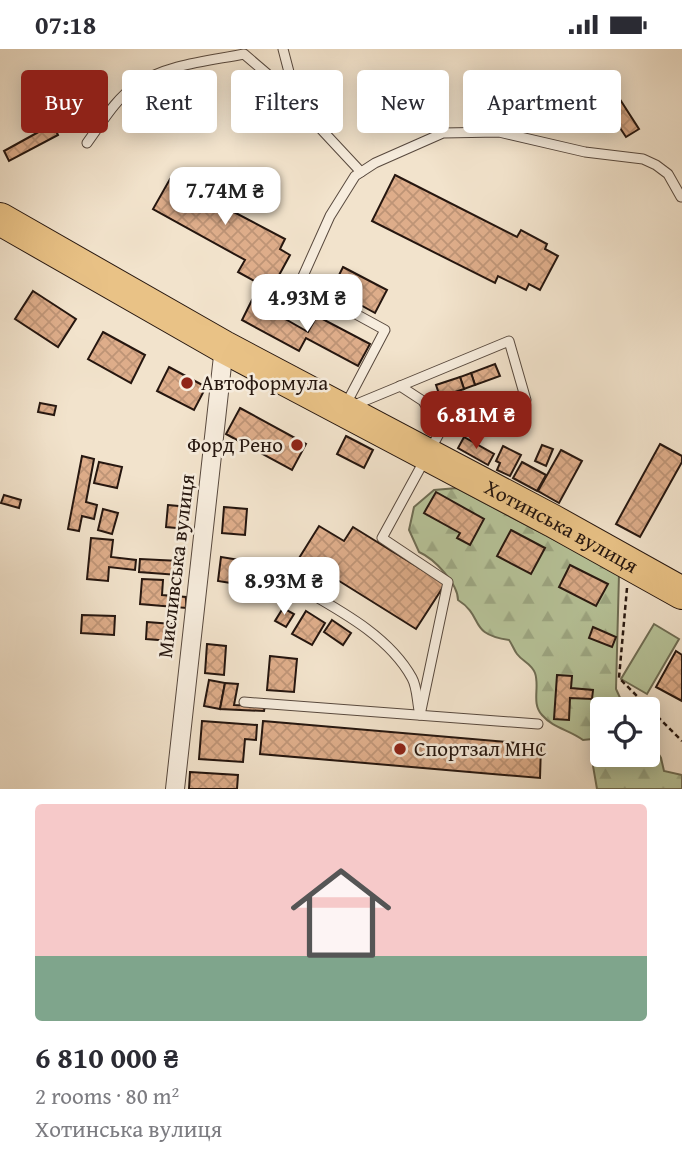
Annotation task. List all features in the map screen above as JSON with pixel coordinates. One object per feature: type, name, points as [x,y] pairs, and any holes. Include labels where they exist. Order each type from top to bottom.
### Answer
[{"type":"highway","name":"Хотинська вулиця","points":[[0,219],[224,347],[343,409],[434,443],[682,593]]},
{"type":"street","name":"Мисливська вулиця","points":[[174,789],[224,347]]},
{"type":"lane","points":[[284,49],[289,70]]},
{"type":"lane","points":[[87,143],[118,102],[135,85],[180,66],[244,54],[263,70]]},
{"type":"lane","points":[[286,314],[330,216],[355,176],[375,163],[443,133],[499,132],[585,152],[643,159],[668,174],[681,197]]},
{"type":"lane","points":[[325,133],[361,172]]},
{"type":"lane","points":[[299,283],[385,330],[343,409]]},
{"type":"lane","points":[[343,409],[509,341],[526,400],[450,418],[382,538],[448,582],[419,715]]},
{"type":"lane","points":[[400,386],[423,401],[434,443]]},
{"type":"lane","points":[[299,587],[354,618],[398,657],[414,680],[419,715]]},
{"type":"lane","points":[[244,702],[538,723]]},
{"type":"path","points":[[630,564],[619,678],[682,741]]},
{"type":"green space","points":[[457,488],[619,574],[616,689],[620,697],[590,697],[590,739],[583,740],[551,723],[542,715],[537,705],[536,678],[531,667],[517,654],[509,640],[487,634],[482,629],[466,606],[458,600],[454,587],[444,573],[432,560],[419,552],[409,530],[414,507],[434,490]]},
{"type":"green space","points":[[654,624],[679,639],[647,694],[621,679]]},
{"type":"green space","points":[[660,756],[664,771],[682,775],[682,789],[597,789],[593,767],[660,767]]},
{"type":"building","points":[[621,101],[639,129],[626,137],[621,129]]},
{"type":"building","points":[[37,133],[58,135],[9,161],[4,151]]},
{"type":"building","points":[[206,172],[241,191],[230,210],[285,239],[280,249],[290,255],[271,290],[238,272],[245,260],[153,209],[170,179],[194,193]]},
{"type":"building","points":[[395,175],[517,237],[521,230],[547,244],[545,249],[558,256],[540,290],[529,284],[526,290],[498,276],[495,283],[372,221]]},
{"type":"building","points":[[343,267],[387,290],[375,313],[332,289]]},
{"type":"building","points":[[33,291],[76,319],[58,347],[15,319]]},
{"type":"building","points":[[252,300],[308,332],[317,316],[370,344],[358,366],[306,338],[299,351],[242,320]]},
{"type":"building","points":[[103,332],[145,355],[131,383],[88,359]]},
{"type":"building","points":[[495,364],[500,376],[475,385],[471,373]]},
{"type":"building","points":[[169,367],[206,387],[194,410],[157,391]]},
{"type":"building","points":[[471,373],[475,385],[464,389],[460,377]]},
{"type":"building","points":[[460,377],[464,389],[440,397],[436,385]]},
{"type":"building","points":[[40,403],[56,406],[54,415],[38,412]]},
{"type":"building","points":[[240,408],[306,444],[292,470],[226,434]]},
{"type":"building","points":[[346,436],[373,450],[364,468],[337,454]]},
{"type":"building","points":[[464,437],[494,454],[488,465],[458,448]]},
{"type":"building","points":[[660,444],[682,456],[682,462],[640,537],[616,524]]},
{"type":"building","points":[[542,445],[553,449],[546,466],[535,461]]},
{"type":"building","points":[[503,446],[521,455],[510,476],[497,470],[500,463],[496,461]]},
{"type":"building","points":[[561,450],[582,461],[559,503],[538,491]]},
{"type":"building","points":[[82,456],[94,459],[86,502],[97,505],[94,519],[82,516],[79,531],[68,529]]},
{"type":"building","points":[[99,462],[122,467],[117,488],[94,483]]},
{"type":"building","points":[[522,462],[546,475],[537,491],[513,478]]},
{"type":"building","points":[[436,492],[484,519],[470,545],[457,538],[460,533],[424,513]]},
{"type":"building","points":[[4,495],[21,500],[19,508],[1,503]]},
{"type":"building","points":[[168,505],[189,507],[187,529],[166,527]]},
{"type":"building","points":[[224,507],[247,509],[245,535],[222,533]]},
{"type":"building","points":[[103,509],[118,513],[112,534],[98,530]]},
{"type":"building","points":[[319,526],[344,541],[353,527],[445,584],[416,629],[328,574],[319,588],[291,571]]},
{"type":"building","points":[[511,530],[545,548],[531,574],[497,556]]},
{"type":"building","points":[[91,538],[113,540],[111,557],[136,560],[135,570],[109,567],[108,581],[87,579]]},
{"type":"building","points":[[221,557],[240,560],[237,584],[218,581]]},
{"type":"building","points":[[140,559],[179,561],[178,575],[139,572]]},
{"type":"building","points":[[570,565],[608,584],[596,606],[559,587]]},
{"type":"building","points":[[142,579],[163,580],[162,595],[186,597],[186,608],[140,604]]},
{"type":"building","points":[[283,608],[294,614],[286,627],[275,621]]},
{"type":"building","points":[[306,611],[325,623],[312,645],[292,634]]},
{"type":"building","points":[[82,615],[115,616],[114,635],[81,633]]},
{"type":"building","points":[[332,620],[351,633],[343,645],[324,632]]},
{"type":"building","points":[[147,622],[172,624],[171,641],[146,639]]},
{"type":"building","points":[[593,627],[616,637],[612,647],[589,638]]},
{"type":"building","points":[[207,644],[226,646],[224,675],[205,673]]},
{"type":"building","points":[[676,651],[682,655],[682,701],[656,687]]},
{"type":"building","points":[[270,656],[297,659],[294,692],[267,690]]},
{"type":"building","points":[[557,675],[572,676],[571,688],[593,690],[590,699],[570,698],[569,720],[554,719]]},
{"type":"building","points":[[209,680],[225,683],[220,709],[204,706]]},
{"type":"building","points":[[225,683],[238,684],[234,705],[265,706],[264,711],[220,709]]},
{"type":"building","points":[[202,721],[257,725],[256,740],[245,739],[243,762],[199,759]]},
{"type":"building","name":"Спортзал МНС","points":[[263,721],[541,745],[540,778],[260,754]]},
{"type":"building","points":[[190,772],[238,775],[237,789],[189,789]]},
{"type":"place","name":"Автоформула","points":[[187,383]]},
{"type":"place","name":"Форд Рено","points":[[297,445]]},
{"type":"place","name":"Спортзал МНС","points":[[400,749]]}]
